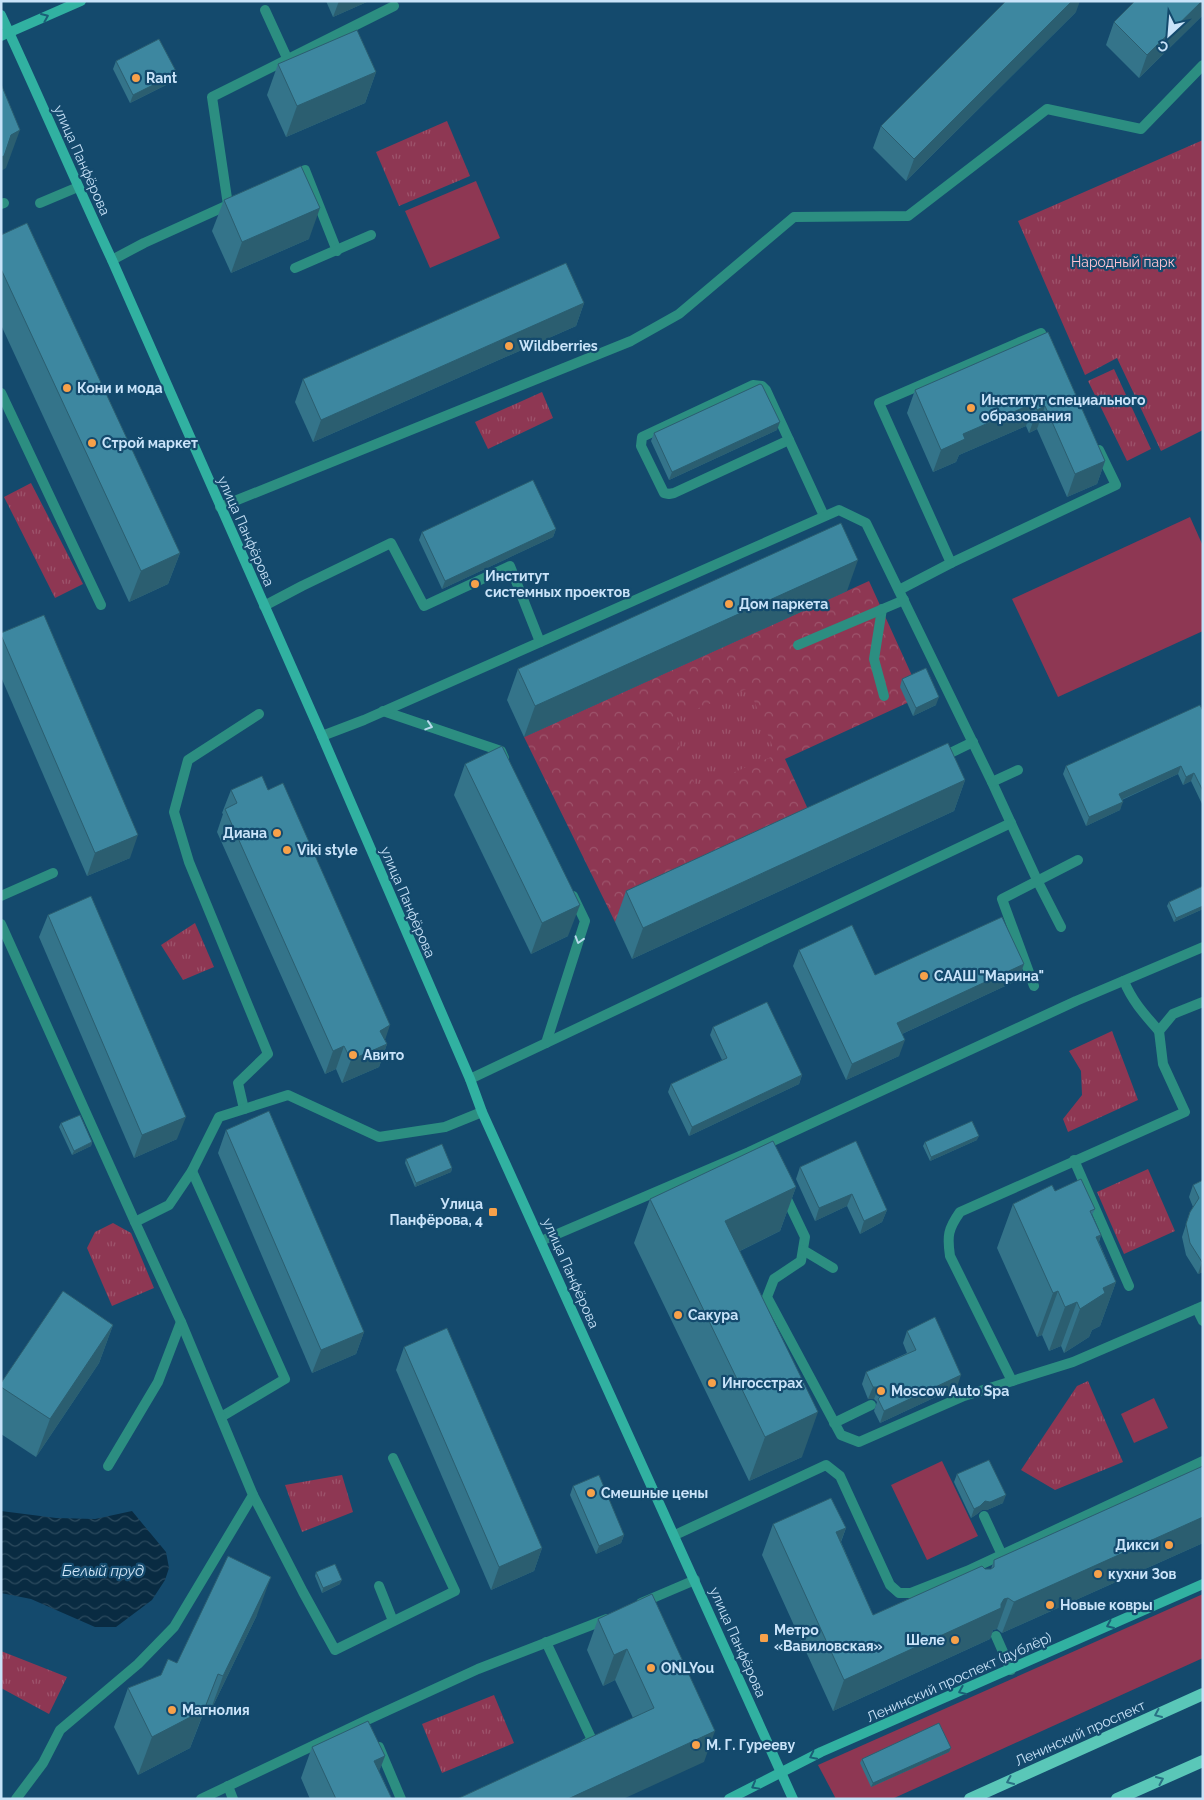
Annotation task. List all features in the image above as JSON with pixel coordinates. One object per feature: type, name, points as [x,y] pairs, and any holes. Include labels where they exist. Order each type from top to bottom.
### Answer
[{"type":"main road","name":"Ленинский проспект","points":[[970,1799],[1203,1694]]},
{"type":"main road","points":[[1117,1799],[1203,1761]]},
{"type":"street","points":[[5,34],[81,1]]},
{"type":"street","name":"улица Панфёрова","points":[[1,15],[5,34],[32,79],[78,187],[322,736],[470,1079],[482,1112],[793,1799]]},
{"type":"street","name":"Ленинский проспект (дублёр)","points":[[729,1799],[830,1748],[1203,1584]]},
{"type":"lane","points":[[112,260],[144,243],[232,203],[212,97],[394,6]]},
{"type":"lane","points":[[265,10],[287,58]]},
{"type":"lane","points":[[220,507],[631,341],[679,314],[794,217],[908,216],[1047,109],[1141,129],[1203,65]]},
{"type":"lane","points":[[278,182],[305,170],[337,250]]},
{"type":"lane","points":[[40,203],[78,187]]},
{"type":"lane","points":[[295,268],[371,235]]},
{"type":"lane","points":[[951,563],[880,404],[1041,333],[1054,360]]},
{"type":"lane","points":[[789,440],[669,494],[660,487],[640,446],[640,441],[646,434],[757,385],[762,386],[766,390],[824,516]]},
{"type":"lane","points":[[1,393],[101,605]]},
{"type":"lane","points":[[798,645],[882,610],[951,563],[1116,485],[1094,440]]},
{"type":"lane","points":[[322,736],[383,711],[839,510],[866,523],[1061,927]]},
{"type":"lane","points":[[264,606],[391,543],[424,606],[510,566],[540,642]]},
{"type":"lane","points":[[882,610],[874,659],[884,696]]},
{"type":"lane","points":[[383,711],[501,751],[511,771]]},
{"type":"lane","points":[[244,1109],[238,1083],[268,1054],[189,862],[174,812],[188,760],[258,714]]},
{"type":"lane","points":[[930,762],[973,742]]},
{"type":"lane","points":[[992,782],[1018,770]]},
{"type":"lane","points":[[470,1079],[1011,823]]},
{"type":"lane","points":[[1034,986],[1002,899],[1078,860]]},
{"type":"lane","points":[[1,896],[53,874]]},
{"type":"lane","points":[[546,1043],[585,921],[570,890]]},
{"type":"lane","points":[[2,926],[181,1322],[253,1495],[335,1650],[455,1591],[394,1458]]},
{"type":"lane","points":[[541,1241],[763,1151],[961,1053],[1203,947]]},
{"type":"lane","points":[[1012,1381],[950,1256],[948,1243],[950,1226],[960,1212],[1185,1112],[1163,1064],[1159,1031],[1129,995],[1124,981]]},
{"type":"lane","points":[[1159,1031],[1173,1014],[1203,1002]]},
{"type":"lane","points":[[135,1222],[169,1205],[192,1170],[218,1117],[288,1095],[379,1137],[446,1127],[482,1112]]},
{"type":"lane","points":[[1074,1160],[1129,1286]]},
{"type":"lane","points":[[192,1170],[285,1379],[221,1416]]},
{"type":"lane","points":[[780,1183],[806,1237],[801,1261],[774,1279],[767,1297],[841,1435],[859,1442],[964,1396],[1073,1362],[1200,1307],[1203,1321]]},
{"type":"lane","points":[[803,1250],[833,1268]]},
{"type":"lane","points":[[108,1466],[158,1382],[181,1322]]},
{"type":"lane","points":[[834,1423],[871,1404]]},
{"type":"lane","points":[[674,1535],[826,1465],[840,1476],[890,1586],[899,1593],[911,1593],[968,1575],[1002,1555],[1203,1461]]},
{"type":"lane","points":[[16,1799],[43,1763],[60,1730],[138,1664],[174,1626],[253,1495]]},
{"type":"lane","points":[[984,1516],[1002,1555]]},
{"type":"lane","points":[[635,1606],[695,1580]]},
{"type":"lane","points":[[379,1586],[393,1621]]},
{"type":"lane","points":[[201,1799],[228,1786],[370,1728],[478,1670],[546,1642],[603,1622],[619,1614]]},
{"type":"lane","points":[[996,1636],[1011,1670]]},
{"type":"lane","points":[[546,1642],[592,1740],[574,1749]]},
{"type":"lane","points":[[370,1728],[401,1799]]},
{"type":"lane","points":[[228,1786],[234,1799]]},
{"type":"green space","points":[[447,121],[470,176],[399,206],[376,152]]},
{"type":"green space","name":"Народный парк","points":[[1203,140],[1203,430],[1161,451],[1117,358],[1085,375],[1018,221]]},
{"type":"green space","points":[[476,181],[500,238],[430,268],[405,211]]},
{"type":"green space","points":[[1114,369],[1151,449],[1127,461],[1088,381]]},
{"type":"green space","points":[[542,392],[553,418],[488,449],[475,422]]},
{"type":"green space","points":[[31,483],[83,584],[55,598],[4,497]]},
{"type":"green space","points":[[1190,517],[1203,546],[1203,631],[1058,697],[1012,599]]},
{"type":"green space","points":[[869,581],[914,680],[907,703],[785,759],[817,829],[615,922],[524,737]]},
{"type":"green space","points":[[749,688],[776,755],[696,788],[669,720]]},
{"type":"green space","points":[[195,923],[214,967],[183,980],[161,945]]},
{"type":"green space","points":[[1112,1031],[1138,1100],[1068,1132],[1063,1119],[1082,1095],[1081,1071],[1069,1051]]},
{"type":"green space","points":[[1148,1169],[1175,1231],[1124,1254],[1097,1192]]},
{"type":"green space","points":[[113,1223],[131,1233],[154,1288],[112,1306],[87,1248],[95,1232]]},
{"type":"green space","points":[[1088,1381],[1123,1462],[1055,1490],[1021,1470],[1077,1386]]},
{"type":"green space","points":[[1154,1398],[1168,1428],[1134,1443],[1121,1414]]},
{"type":"green space","points":[[942,1461],[978,1536],[927,1560],[891,1485]]},
{"type":"green space","points":[[342,1475],[353,1512],[302,1532],[285,1485]]},
{"type":"green space","points":[[1203,1594],[1203,1658],[892,1799],[836,1799],[818,1765]]},
{"type":"green space","points":[[1,1651],[67,1677],[49,1714],[1,1688]]},
{"type":"green space","points":[[494,1695],[514,1743],[442,1773],[422,1724]]},
{"type":"water","name":"Белый пруд","points":[[1,1511],[56,1518],[95,1519],[132,1511],[166,1552],[169,1568],[165,1580],[152,1600],[116,1627],[95,1627],[31,1599],[1,1593]]},
{"type":"building","points":[[1006,1],[1072,1],[914,159],[881,126]]},
{"type":"building","points":[[1135,1],[1202,1],[1147,55],[1114,22]]},
{"type":"building","points":[[357,30],[376,72],[297,106],[278,64]]},
{"type":"building","points":[[159,39],[177,73],[133,95],[116,61]]},
{"type":"building","points":[[1,84],[20,130],[11,135],[4,156],[1,157]]},
{"type":"building","points":[[301,166],[320,208],[242,242],[224,200]]},
{"type":"building","points":[[27,223],[180,553],[141,571],[1,269],[1,235]]},
{"type":"building","points":[[566,263],[584,303],[321,420],[303,379]]},
{"type":"building","points":[[1048,332],[1105,461],[1075,474],[1045,406],[1037,410],[1034,403],[963,434],[965,439],[941,450],[915,390]]},
{"type":"building","points":[[760,384],[780,422],[672,472],[654,433]]},
{"type":"building","points":[[533,480],[556,529],[445,581],[422,532]]},
{"type":"building","points":[[841,523],[858,560],[535,706],[518,669]]},
{"type":"building","points":[[44,615],[138,835],[95,853],[1,635],[1,633]]},
{"type":"building","points":[[926,668],[939,697],[916,708],[902,679]]},
{"type":"building","points":[[1200,705],[1203,711],[1203,791],[1194,773],[1186,777],[1181,766],[1119,794],[1123,802],[1089,817],[1066,766]]},
{"type":"building","points":[[948,743],[965,780],[643,928],[626,891]]},
{"type":"building","points":[[502,746],[580,905],[542,923],[465,764]]},
{"type":"building","points":[[262,776],[268,790],[283,783],[390,1025],[380,1031],[387,1044],[351,1060],[344,1046],[333,1051],[225,809],[237,803],[231,790]]},
{"type":"building","points":[[1203,886],[1203,906],[1176,918],[1169,902]]},
{"type":"building","points":[[91,896],[186,1117],[142,1135],[48,915]]},
{"type":"building","points":[[1002,917],[1024,964],[897,1023],[905,1040],[852,1064],[799,950],[852,925],[875,975]]},
{"type":"building","points":[[767,1002],[802,1075],[692,1127],[671,1084],[727,1058],[713,1027]]},
{"type":"building","points":[[269,1111],[364,1332],[321,1350],[226,1130]]},
{"type":"building","points":[[80,1115],[92,1142],[74,1151],[61,1123]]},
{"type":"building","points":[[972,1121],[979,1136],[931,1157],[925,1142]]},
{"type":"building","points":[[773,1141],[796,1187],[725,1221],[818,1412],[765,1437],[650,1199]]},
{"type":"building","points":[[856,1141],[887,1210],[864,1221],[852,1194],[819,1208],[800,1167]]},
{"type":"building","points":[[442,1144],[452,1168],[416,1183],[406,1159]]},
{"type":"building","points":[[1081,1179],[1095,1209],[1090,1211],[1101,1235],[1096,1237],[1116,1282],[1103,1288],[1105,1293],[1080,1309],[1077,1302],[1065,1307],[1058,1291],[1053,1293],[1013,1204],[1052,1185],[1055,1191]]},
{"type":"building","points":[[1203,1180],[1202,1262],[1190,1243],[1186,1224],[1190,1212],[1199,1198],[1193,1185]]},
{"type":"building","points":[[63,1291],[113,1325],[50,1419],[1,1387],[1,1383]]},
{"type":"building","points":[[935,1317],[961,1375],[884,1411],[878,1399],[881,1396],[882,1390],[879,1387],[873,1387],[866,1372],[916,1350],[907,1331]]},
{"type":"building","points":[[447,1328],[542,1548],[499,1567],[404,1347]]},
{"type":"building","points":[[989,1460],[1006,1495],[990,1502],[985,1501],[974,1509],[957,1474]]},
{"type":"building","points":[[1203,1466],[1203,1517],[1014,1602],[1008,1598],[1004,1599],[1001,1608],[844,1680],[773,1524],[831,1498],[846,1528],[836,1532],[873,1615],[982,1566],[985,1569],[991,1569],[994,1567],[994,1560]]},
{"type":"building","points":[[599,1475],[624,1535],[599,1546],[573,1486]]},
{"type":"building","points":[[228,1556],[271,1577],[223,1676],[218,1674],[204,1710],[152,1737],[128,1688],[161,1675],[168,1659],[177,1663]]},
{"type":"building","points":[[335,1564],[342,1580],[323,1588],[316,1572]]},
{"type":"building","points":[[652,1594],[715,1731],[568,1799],[457,1799],[654,1708],[627,1649],[614,1655],[598,1619]]},
{"type":"building","points":[[368,1721],[385,1756],[374,1761],[392,1799],[336,1799],[312,1747]]},
{"type":"building","points":[[939,1723],[951,1748],[873,1783],[862,1759]]},
{"type":"place","name":"Rant","points":[[136,78]]},
{"type":"place","name":"Wildberries","points":[[509,346]]},
{"type":"place","name":"Кони и мода","points":[[67,388]]},
{"type":"place","name":"Институт специального образования","points":[[971,408]]},
{"type":"place","name":"Строй маркет","points":[[92,443]]},
{"type":"place","name":"Институт системных проектов","points":[[475,584]]},
{"type":"place","name":"Дом паркета","points":[[729,604]]},
{"type":"place","name":"Диана","points":[[277,833]]},
{"type":"place","name":"Viki style","points":[[287,850]]},
{"type":"place","name":"СААШ \"Марина\"","points":[[924,976]]},
{"type":"place","name":"Авито","points":[[353,1055]]},
{"type":"place","name":"Улица Панфёрова, 4","points":[[493,1212]]},
{"type":"place","name":"Сакура","points":[[678,1315]]},
{"type":"place","name":"Ингосстрах","points":[[712,1383]]},
{"type":"place","name":"Moscow Auto Spa","points":[[881,1391]]},
{"type":"place","name":"Смешные цены","points":[[591,1493]]},
{"type":"place","name":"Дикси","points":[[1169,1545]]},
{"type":"place","name":"кухни Зов","points":[[1098,1574]]},
{"type":"place","name":"Новые ковры","points":[[1050,1605]]},
{"type":"place","name":"Метро «Вавиловская»","points":[[764,1638]]},
{"type":"place","name":"Шеле","points":[[955,1640]]},
{"type":"place","name":"ONLYou","points":[[651,1668]]},
{"type":"place","name":"Магнолия","points":[[172,1710]]},
{"type":"place","name":"М. Г. Гурееву","points":[[696,1745]]}]
